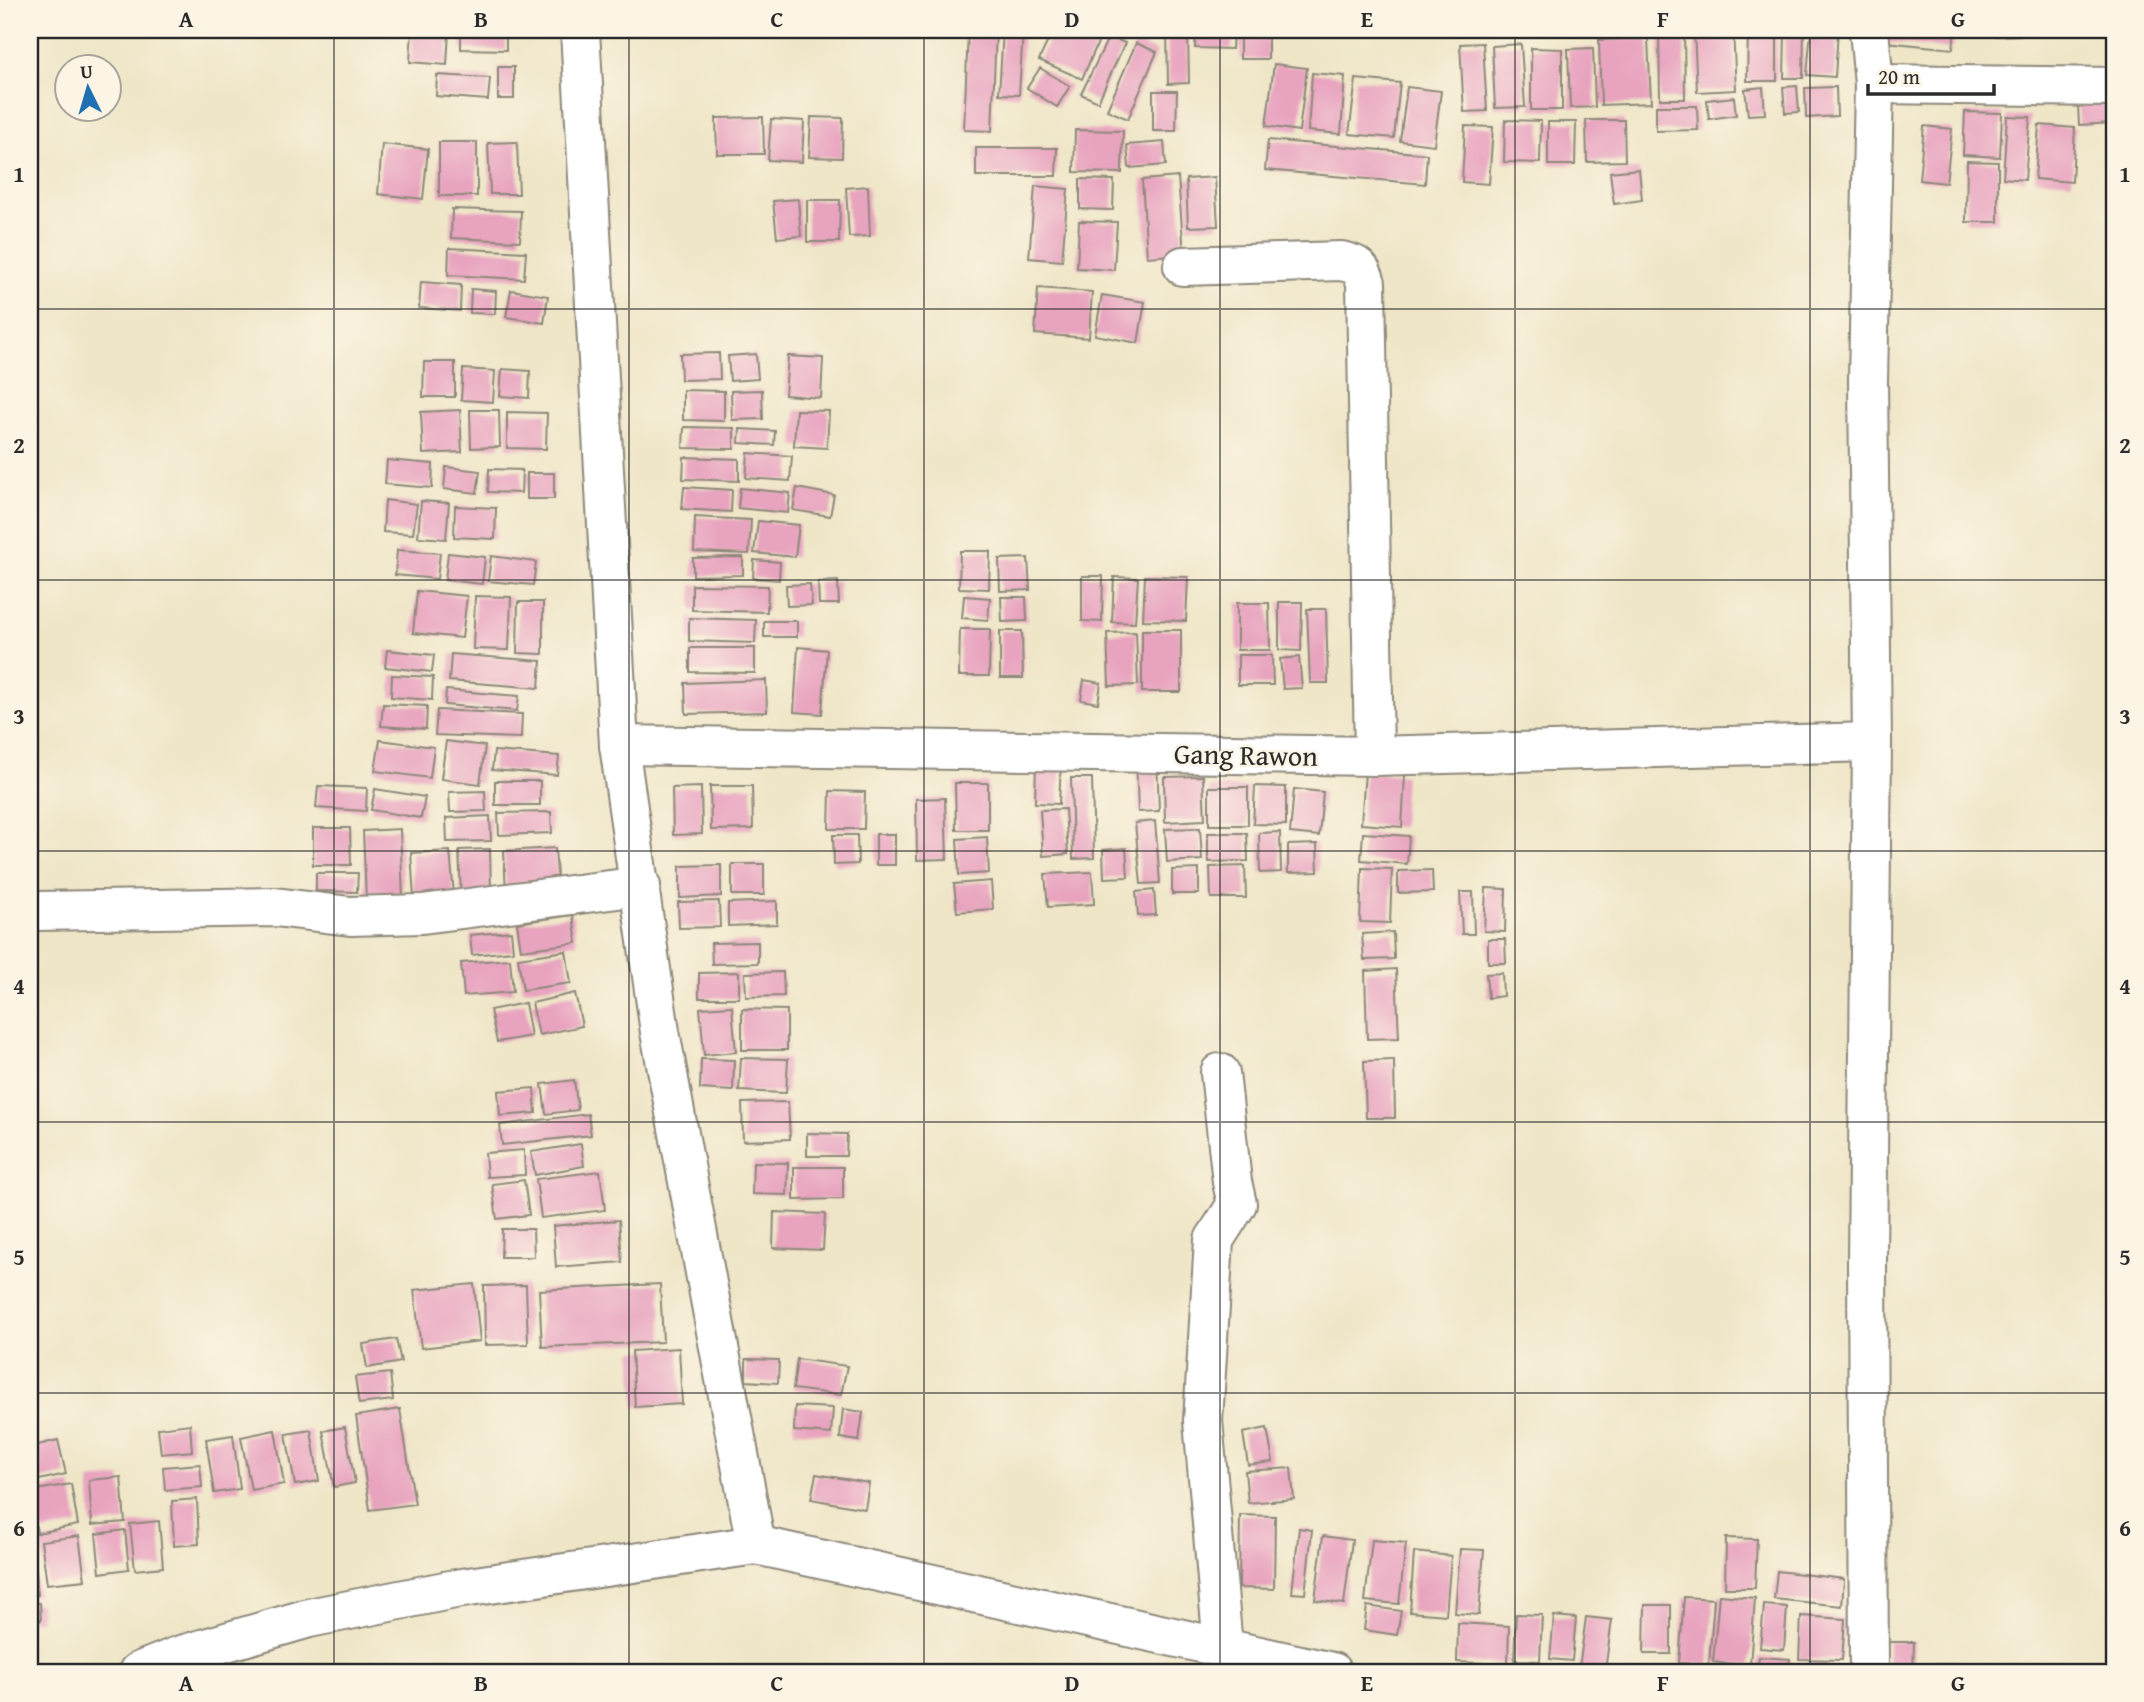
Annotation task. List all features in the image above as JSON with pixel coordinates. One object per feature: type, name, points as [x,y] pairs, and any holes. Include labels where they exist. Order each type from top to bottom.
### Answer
[{"type":"street","points":[[580,30],[619,745],[660,1032],[756,1545]]},
{"type":"street","points":[[1869,30],[1874,84],[1868,380],[1872,742],[1867,1248],[1869,1672]]},
{"type":"street","points":[[1874,84],[2114,88]]},
{"type":"street","points":[[1184,266],[1341,261],[1355,264],[1363,271],[1366,283],[1374,756]]},
{"type":"street","name":"Gang Rawon","points":[[619,745],[1374,756],[1872,742]]},
{"type":"street","points":[[37,911],[275,907],[350,915],[422,914],[641,886]]},
{"type":"street","points":[[1220,1073],[1232,1182],[1237,1204],[1214,1240],[1203,1421],[1223,1647]]},
{"type":"street","points":[[138,1672],[178,1656],[309,1618],[455,1589],[756,1545],[1332,1672]]},
{"type":"building","points":[[412,30],[449,30],[447,65],[410,62]]},
{"type":"building","points":[[461,30],[506,30],[506,50],[461,49]]},
{"type":"building","points":[[968,30],[996,30],[992,131],[964,130]]},
{"type":"building","points":[[1003,30],[1023,30],[1019,95],[999,94]]},
{"type":"building","points":[[1053,30],[1082,30],[1100,38],[1082,79],[1039,60]]},
{"type":"building","points":[[1167,30],[1188,30],[1189,83],[1168,84]]},
{"type":"building","points":[[1196,30],[1233,30],[1232,49],[1195,48]]},
{"type":"building","points":[[1240,30],[1268,30],[1268,59],[1240,59]]},
{"type":"building","points":[[1694,30],[1733,30],[1736,90],[1697,92]]},
{"type":"building","points":[[1748,30],[1777,30],[1777,81],[1747,81]]},
{"type":"building","points":[[1785,30],[1804,30],[1803,78],[1784,78]]},
{"type":"building","points":[[1811,30],[1838,30],[1835,77],[1807,75]]},
{"type":"building","points":[[1888,30],[1955,30],[1953,49],[1886,42]]},
{"type":"building","points":[[1996,30],[2020,30],[2020,35],[1996,36]]},
{"type":"building","points":[[1659,31],[1684,31],[1685,99],[1660,99]]},
{"type":"building","points":[[1109,36],[1125,43],[1098,102],[1081,94]]},
{"type":"building","points":[[1648,38],[1651,103],[1601,105],[1599,40]]},
{"type":"building","points":[[1136,43],[1157,52],[1128,119],[1107,110]]},
{"type":"building","points":[[1483,43],[1487,111],[1464,112],[1460,44]]},
{"type":"building","points":[[1521,44],[1525,107],[1495,108],[1492,46]]},
{"type":"building","points":[[1531,48],[1562,49],[1562,110],[1531,110]]},
{"type":"building","points":[[1593,48],[1595,107],[1570,108],[1568,49]]},
{"type":"building","points":[[1274,64],[1307,68],[1299,131],[1266,126]]},
{"type":"building","points":[[498,67],[514,67],[514,99],[498,99]]},
{"type":"building","points":[[1040,68],[1070,86],[1057,107],[1027,88]]},
{"type":"building","points":[[1312,73],[1345,76],[1341,134],[1308,131]]},
{"type":"building","points":[[437,75],[490,78],[488,100],[436,96]]},
{"type":"building","points":[[1356,79],[1400,83],[1394,138],[1349,134]]},
{"type":"building","points":[[1797,86],[1799,112],[1785,113],[1783,87]]},
{"type":"building","points":[[1407,87],[1441,91],[1434,145],[1400,141]]},
{"type":"building","points":[[1763,87],[1765,114],[1748,115],[1745,89]]},
{"type":"building","points":[[1836,87],[1837,116],[1806,118],[1805,88]]},
{"type":"building","points":[[1153,91],[1177,91],[1176,131],[1153,131]]},
{"type":"building","points":[[1734,97],[1736,115],[1709,119],[1707,100]]},
{"type":"building","points":[[2114,103],[2114,123],[2079,125],[2078,105]]},
{"type":"building","points":[[1656,106],[1697,106],[1698,130],[1656,131]]},
{"type":"building","points":[[1965,112],[2002,113],[2000,157],[1963,155]]},
{"type":"building","points":[[2007,116],[2030,117],[2025,180],[2003,178]]},
{"type":"building","points":[[763,117],[764,154],[717,154],[716,118]]},
{"type":"building","points":[[811,117],[843,118],[842,158],[809,157]]},
{"type":"building","points":[[771,119],[804,121],[802,162],[768,160]]},
{"type":"building","points":[[1505,120],[1541,121],[1540,163],[1504,162]]},
{"type":"building","points":[[1586,120],[1624,120],[1625,161],[1587,162]]},
{"type":"building","points":[[1548,122],[1576,122],[1575,165],[1548,165]]},
{"type":"building","points":[[2039,125],[2075,128],[2072,182],[2035,179]]},
{"type":"building","points":[[1465,126],[1493,127],[1489,184],[1462,182]]},
{"type":"building","points":[[1924,126],[1952,129],[1946,183],[1919,180]]},
{"type":"building","points":[[1075,130],[1123,131],[1122,173],[1074,172]]},
{"type":"building","points":[[1268,140],[1427,154],[1425,184],[1265,170]]},
{"type":"building","points":[[439,142],[477,142],[477,196],[439,196]]},
{"type":"building","points":[[517,142],[519,194],[490,194],[488,143]]},
{"type":"building","points":[[1164,142],[1166,165],[1129,168],[1127,145]]},
{"type":"building","points":[[382,144],[428,149],[423,199],[378,194]]},
{"type":"building","points":[[976,148],[1057,148],[1056,176],[976,176]]},
{"type":"building","points":[[1967,161],[1998,162],[1998,222],[1966,222]]},
{"type":"building","points":[[1639,169],[1642,200],[1614,204],[1610,172]]},
{"type":"building","points":[[1178,177],[1184,254],[1147,257],[1142,180]]},
{"type":"building","points":[[1215,177],[1218,226],[1188,227],[1186,179]]},
{"type":"building","points":[[1080,179],[1114,180],[1113,210],[1080,209]]},
{"type":"building","points":[[868,186],[870,236],[849,237],[846,188]]},
{"type":"building","points":[[1035,186],[1068,189],[1062,261],[1029,258]]},
{"type":"building","points":[[798,199],[801,236],[777,238],[773,201]]},
{"type":"building","points":[[807,200],[840,200],[839,242],[807,242]]},
{"type":"building","points":[[452,209],[521,211],[520,241],[451,238]]},
{"type":"building","points":[[1079,221],[1117,222],[1114,270],[1077,268]]},
{"type":"building","points":[[449,248],[526,252],[524,279],[448,275]]},
{"type":"building","points":[[421,282],[461,285],[460,311],[419,308]]},
{"type":"building","points":[[1038,288],[1092,292],[1089,338],[1035,334]]},
{"type":"building","points":[[471,289],[496,291],[495,314],[470,313]]},
{"type":"building","points":[[511,290],[548,296],[544,323],[506,317]]},
{"type":"building","points":[[1102,295],[1145,302],[1138,343],[1095,335]]},
{"type":"building","points":[[719,353],[720,379],[681,380],[680,354]]},
{"type":"building","points":[[756,354],[758,379],[730,381],[728,356]]},
{"type":"building","points":[[788,356],[823,358],[821,398],[785,395]]},
{"type":"building","points":[[424,362],[455,362],[455,397],[423,397]]},
{"type":"building","points":[[463,369],[495,371],[493,402],[461,400]]},
{"type":"building","points":[[502,369],[530,371],[529,398],[500,396]]},
{"type":"building","points":[[683,390],[724,391],[724,421],[683,420]]},
{"type":"building","points":[[762,390],[763,419],[732,420],[731,391]]},
{"type":"building","points":[[460,410],[462,452],[423,454],[421,412]]},
{"type":"building","points":[[470,410],[499,410],[500,447],[471,448]]},
{"type":"building","points":[[796,410],[829,411],[827,448],[794,446]]},
{"type":"building","points":[[507,412],[547,413],[546,449],[507,448]]},
{"type":"building","points":[[684,427],[734,428],[734,449],[683,448]]},
{"type":"building","points":[[740,429],[775,431],[774,445],[739,443]]},
{"type":"building","points":[[748,453],[792,456],[790,481],[746,478]]},
{"type":"building","points":[[684,457],[739,459],[739,481],[683,479]]},
{"type":"building","points":[[387,460],[433,464],[432,488],[385,484]]},
{"type":"building","points":[[446,467],[480,471],[477,493],[444,489]]},
{"type":"building","points":[[489,469],[522,470],[521,493],[488,492]]},
{"type":"building","points":[[527,473],[554,473],[554,499],[527,499]]},
{"type":"building","points":[[684,487],[732,490],[731,512],[682,509]]},
{"type":"building","points":[[740,488],[790,493],[788,513],[738,508]]},
{"type":"building","points":[[797,488],[834,495],[830,516],[793,510]]},
{"type":"building","points":[[385,500],[417,504],[413,534],[383,532]]},
{"type":"building","points":[[421,501],[449,503],[446,539],[418,537]]},
{"type":"building","points":[[455,506],[496,508],[495,539],[454,537]]},
{"type":"building","points":[[695,517],[751,520],[749,554],[694,552]]},
{"type":"building","points":[[758,521],[799,525],[795,557],[754,553]]},
{"type":"building","points":[[397,550],[440,553],[437,579],[395,575]]},
{"type":"building","points":[[960,551],[990,551],[989,589],[959,588]]},
{"type":"building","points":[[448,553],[485,557],[482,584],[445,580]]},
{"type":"building","points":[[491,556],[536,562],[533,585],[488,581]]},
{"type":"building","points":[[743,557],[743,575],[693,576],[693,558]]},
{"type":"building","points":[[1028,558],[1030,590],[1000,591],[999,559]]},
{"type":"building","points":[[754,560],[780,562],[779,580],[753,578]]},
{"type":"building","points":[[1082,576],[1103,576],[1102,622],[1082,621]]},
{"type":"building","points":[[1145,576],[1188,577],[1186,621],[1143,620]]},
{"type":"building","points":[[1114,577],[1138,578],[1135,623],[1112,622]]},
{"type":"building","points":[[838,581],[839,604],[819,604],[818,582]]},
{"type":"building","points":[[810,584],[812,605],[787,606],[786,585]]},
{"type":"building","points":[[692,585],[768,586],[767,612],[692,610]]},
{"type":"building","points":[[417,591],[467,596],[462,638],[413,633]]},
{"type":"building","points":[[475,596],[511,597],[509,650],[473,649]]},
{"type":"building","points":[[964,596],[990,598],[988,620],[962,618]]},
{"type":"building","points":[[1001,597],[1026,597],[1027,621],[1002,622]]},
{"type":"building","points":[[518,602],[543,602],[543,654],[517,653]]},
{"type":"building","points":[[1279,602],[1302,602],[1301,651],[1279,650]]},
{"type":"building","points":[[1237,603],[1269,603],[1270,650],[1237,650]]},
{"type":"building","points":[[1307,609],[1326,609],[1328,683],[1310,683]]},
{"type":"building","points":[[689,618],[756,620],[755,643],[689,641]]},
{"type":"building","points":[[764,621],[797,621],[797,637],[764,637]]},
{"type":"building","points":[[960,629],[990,629],[989,676],[959,676]]},
{"type":"building","points":[[1142,630],[1181,630],[1181,692],[1142,692]]},
{"type":"building","points":[[1000,631],[1022,631],[1023,678],[1000,678]]},
{"type":"building","points":[[1136,632],[1138,685],[1109,686],[1107,633]]},
{"type":"building","points":[[798,647],[827,650],[822,714],[794,712]]},
{"type":"building","points":[[690,648],[755,648],[755,673],[690,672]]},
{"type":"building","points":[[387,650],[434,655],[432,672],[385,667]]},
{"type":"building","points":[[451,654],[541,661],[539,688],[449,681]]},
{"type":"building","points":[[1238,655],[1272,655],[1273,685],[1238,685]]},
{"type":"building","points":[[1299,657],[1302,688],[1283,689],[1280,659]]},
{"type":"building","points":[[392,675],[433,677],[432,700],[391,697]]},
{"type":"building","points":[[766,680],[767,712],[686,714],[685,683]]},
{"type":"building","points":[[1084,680],[1101,683],[1098,703],[1081,700]]},
{"type":"building","points":[[446,690],[519,696],[517,711],[445,705]]},
{"type":"building","points":[[383,704],[427,706],[426,729],[381,726]]},
{"type":"building","points":[[437,710],[522,714],[521,738],[435,735]]},
{"type":"building","points":[[380,740],[434,747],[430,778],[375,771]]},
{"type":"building","points":[[446,741],[485,746],[480,784],[441,779]]},
{"type":"building","points":[[494,751],[559,756],[557,775],[492,770]]},
{"type":"building","points":[[1136,758],[1157,758],[1159,811],[1138,812]]},
{"type":"building","points":[[1036,761],[1061,762],[1059,804],[1035,803]]},
{"type":"building","points":[[1365,772],[1405,775],[1402,827],[1361,824]]},
{"type":"building","points":[[1203,776],[1205,820],[1165,822],[1164,777]]},
{"type":"building","points":[[1071,778],[1092,778],[1094,858],[1073,859]]},
{"type":"building","points":[[495,781],[540,781],[540,805],[495,805]]},
{"type":"building","points":[[955,783],[988,783],[988,830],[956,830]]},
{"type":"building","points":[[318,786],[367,788],[366,811],[316,808]]},
{"type":"building","points":[[710,786],[752,786],[753,829],[711,830]]},
{"type":"building","points":[[1255,786],[1286,787],[1286,825],[1253,824]]},
{"type":"building","points":[[701,787],[702,834],[673,835],[672,788]]},
{"type":"building","points":[[1209,787],[1248,787],[1248,825],[1209,825]]},
{"type":"building","points":[[375,789],[425,797],[421,818],[371,810]]},
{"type":"building","points":[[1294,789],[1323,792],[1319,836],[1290,833]]},
{"type":"building","points":[[485,791],[486,811],[450,812],[449,792]]},
{"type":"building","points":[[830,791],[865,792],[864,829],[829,829]]},
{"type":"building","points":[[945,798],[947,859],[917,860],[916,799]]},
{"type":"building","points":[[1065,809],[1068,854],[1043,856],[1040,810]]},
{"type":"building","points":[[551,812],[552,833],[499,835],[498,813]]},
{"type":"building","points":[[490,816],[491,841],[447,842],[446,818]]},
{"type":"building","points":[[1155,821],[1160,883],[1141,884],[1135,823]]},
{"type":"building","points":[[313,828],[350,828],[351,865],[313,865]]},
{"type":"building","points":[[1200,828],[1202,860],[1167,862],[1165,829]]},
{"type":"building","points":[[400,829],[403,898],[366,900],[363,831]]},
{"type":"building","points":[[1280,832],[1281,872],[1260,873],[1259,833]]},
{"type":"building","points":[[1208,833],[1247,833],[1248,861],[1208,862]]},
{"type":"building","points":[[1363,833],[1409,836],[1407,864],[1361,860]]},
{"type":"building","points":[[876,834],[895,834],[895,865],[876,865]]},
{"type":"building","points":[[833,835],[857,835],[858,864],[834,865]]},
{"type":"building","points":[[987,837],[989,873],[959,875],[957,839]]},
{"type":"building","points":[[1317,844],[1318,872],[1288,873],[1288,845]]},
{"type":"building","points":[[555,848],[558,890],[506,893],[504,851]]},
{"type":"building","points":[[1126,848],[1128,877],[1104,878],[1103,850]]},
{"type":"building","points":[[490,849],[491,895],[461,896],[459,850]]},
{"type":"building","points":[[450,851],[454,895],[414,898],[411,853]]},
{"type":"building","points":[[732,864],[764,864],[764,895],[732,895]]},
{"type":"building","points":[[721,865],[721,896],[680,898],[680,866]]},
{"type":"building","points":[[1245,866],[1246,898],[1211,898],[1210,867]]},
{"type":"building","points":[[1362,868],[1392,869],[1390,923],[1360,922]]},
{"type":"building","points":[[1199,869],[1199,894],[1172,894],[1172,870]]},
{"type":"building","points":[[1432,870],[1433,892],[1398,893],[1398,871]]},
{"type":"building","points":[[1092,872],[1094,904],[1048,907],[1045,874]]},
{"type":"building","points":[[316,873],[358,873],[357,892],[316,891]]},
{"type":"building","points":[[991,881],[993,909],[957,912],[954,884]]},
{"type":"building","points":[[1486,888],[1506,889],[1505,932],[1484,931]]},
{"type":"building","points":[[1154,890],[1156,915],[1138,916],[1136,892]]},
{"type":"building","points":[[1460,892],[1473,892],[1474,934],[1462,934]]},
{"type":"building","points":[[719,901],[720,927],[679,928],[678,902]]},
{"type":"building","points":[[777,901],[777,924],[728,926],[728,903]]},
{"type":"building","points":[[573,915],[577,943],[521,950],[517,923]]},
{"type":"building","points":[[511,931],[513,951],[472,955],[470,935]]},
{"type":"building","points":[[1393,932],[1394,959],[1364,960],[1362,934]]},
{"type":"building","points":[[1488,939],[1505,939],[1506,963],[1488,963]]},
{"type":"building","points":[[758,942],[758,963],[712,964],[711,943]]},
{"type":"building","points":[[566,951],[571,983],[523,990],[518,958]]},
{"type":"building","points":[[510,959],[513,992],[464,996],[461,963]]},
{"type":"building","points":[[1396,969],[1399,1038],[1367,1039],[1365,971]]},
{"type":"building","points":[[739,972],[739,998],[699,998],[699,973]]},
{"type":"building","points":[[783,972],[784,996],[746,997],[745,973]]},
{"type":"building","points":[[1502,973],[1503,996],[1488,998],[1486,974]]},
{"type":"building","points":[[575,993],[582,1026],[539,1035],[532,1003]]},
{"type":"building","points":[[525,1003],[531,1036],[497,1042],[490,1010]]},
{"type":"building","points":[[732,1006],[736,1052],[704,1055],[700,1008]]},
{"type":"building","points":[[742,1009],[787,1010],[787,1050],[742,1050]]},
{"type":"building","points":[[741,1058],[788,1059],[786,1093],[739,1091]]},
{"type":"building","points":[[701,1059],[734,1060],[733,1091],[700,1089]]},
{"type":"building","points":[[1394,1060],[1395,1118],[1366,1118],[1364,1061]]},
{"type":"building","points":[[574,1080],[578,1110],[546,1114],[542,1084]]},
{"type":"building","points":[[534,1088],[536,1113],[500,1116],[498,1091]]},
{"type":"building","points":[[788,1102],[790,1139],[743,1141],[742,1103]]},
{"type":"building","points":[[588,1114],[591,1135],[502,1145],[500,1125]]},
{"type":"building","points":[[807,1133],[847,1134],[846,1156],[807,1156]]},
{"type":"building","points":[[581,1144],[584,1166],[535,1175],[531,1152]]},
{"type":"building","points":[[524,1150],[525,1175],[487,1177],[485,1153]]},
{"type":"building","points":[[753,1162],[788,1163],[787,1195],[752,1194]]},
{"type":"building","points":[[794,1167],[843,1167],[843,1199],[794,1200]]},
{"type":"building","points":[[600,1171],[605,1210],[541,1218],[536,1179]]},
{"type":"building","points":[[524,1180],[529,1215],[497,1219],[492,1184]]},
{"type":"building","points":[[774,1212],[825,1214],[823,1250],[773,1248]]},
{"type":"building","points":[[619,1220],[622,1262],[556,1267],[553,1226]]},
{"type":"building","points":[[502,1229],[533,1229],[534,1257],[501,1257]]},
{"type":"building","points":[[474,1284],[480,1341],[421,1348],[414,1290]]},
{"type":"building","points":[[660,1284],[663,1342],[542,1347],[539,1290]]},
{"type":"building","points":[[526,1285],[528,1344],[485,1345],[484,1286]]},
{"type":"building","points":[[396,1339],[401,1362],[367,1368],[363,1344]]},
{"type":"building","points":[[679,1348],[682,1404],[635,1407],[632,1351]]},
{"type":"building","points":[[746,1359],[779,1360],[778,1383],[746,1381]]},
{"type":"building","points":[[797,1359],[847,1366],[841,1395],[793,1389]]},
{"type":"building","points":[[390,1373],[393,1400],[359,1404],[355,1377]]},
{"type":"building","points":[[795,1406],[833,1408],[831,1434],[794,1431]]},
{"type":"building","points":[[400,1409],[415,1504],[370,1510],[356,1416]]},
{"type":"building","points":[[843,1409],[863,1412],[859,1441],[840,1438]]},
{"type":"building","points":[[190,1424],[192,1451],[161,1454],[158,1428]]},
{"type":"building","points":[[345,1427],[355,1483],[334,1487],[323,1431]]},
{"type":"building","points":[[1267,1428],[1273,1462],[1248,1465],[1243,1433]]},
{"type":"building","points":[[275,1430],[284,1484],[251,1490],[241,1437]]},
{"type":"building","points":[[311,1430],[319,1481],[295,1485],[286,1434]]},
{"type":"building","points":[[233,1435],[240,1489],[214,1493],[206,1439]]},
{"type":"building","points":[[58,1440],[66,1474],[30,1482],[30,1447]]},
{"type":"building","points":[[200,1464],[202,1487],[165,1490],[163,1467]]},
{"type":"building","points":[[1291,1468],[1294,1499],[1248,1503],[1245,1471]]},
{"type":"building","points":[[816,1474],[869,1483],[865,1509],[811,1499]]},
{"type":"building","points":[[121,1477],[125,1522],[92,1525],[89,1480]]},
{"type":"building","points":[[71,1484],[78,1525],[37,1533],[30,1491]]},
{"type":"building","points":[[197,1499],[199,1544],[174,1546],[172,1501]]},
{"type":"building","points":[[1240,1515],[1275,1516],[1274,1589],[1239,1588]]},
{"type":"building","points":[[159,1521],[163,1567],[135,1570],[130,1524]]},
{"type":"building","points":[[1299,1528],[1312,1530],[1305,1594],[1292,1593]]},
{"type":"building","points":[[125,1530],[129,1569],[100,1573],[96,1534]]},
{"type":"building","points":[[79,1536],[85,1580],[47,1584],[41,1541]]},
{"type":"building","points":[[1323,1536],[1352,1540],[1344,1604],[1315,1600]]},
{"type":"building","points":[[1726,1538],[1757,1539],[1755,1588],[1725,1588]]},
{"type":"building","points":[[1372,1540],[1406,1543],[1399,1604],[1365,1601]]},
{"type":"building","points":[[1460,1549],[1484,1550],[1479,1615],[1455,1613]]},
{"type":"building","points":[[1414,1552],[1451,1556],[1446,1615],[1410,1612]]},
{"type":"building","points":[[34,1553],[38,1595],[30,1596],[30,1554]]},
{"type":"building","points":[[1777,1571],[1844,1579],[1842,1606],[1774,1599]]},
{"type":"building","points":[[1719,1595],[1755,1598],[1750,1666],[1713,1662]]},
{"type":"building","points":[[1684,1597],[1714,1599],[1709,1665],[1679,1663]]},
{"type":"building","points":[[30,1603],[40,1603],[41,1620],[30,1621]]},
{"type":"building","points":[[1645,1605],[1671,1605],[1671,1654],[1644,1654]]},
{"type":"building","points":[[1764,1605],[1787,1607],[1784,1650],[1760,1648]]},
{"type":"building","points":[[1367,1606],[1401,1611],[1397,1635],[1364,1630]]},
{"type":"building","points":[[1516,1614],[1542,1615],[1540,1661],[1514,1660]]},
{"type":"building","points":[[1554,1616],[1576,1618],[1572,1661],[1550,1659]]},
{"type":"building","points":[[1801,1616],[1845,1619],[1842,1660],[1799,1659]]},
{"type":"building","points":[[1586,1617],[1612,1620],[1605,1671],[1579,1668]]},
{"type":"building","points":[[1458,1623],[1509,1626],[1508,1664],[1457,1662]]},
{"type":"building","points":[[1888,1642],[1914,1642],[1913,1672],[1887,1672]]},
{"type":"building","points":[[1759,1657],[1790,1659],[1788,1672],[1757,1672]]},
{"type":"building","points":[[1812,1663],[1839,1667],[1838,1672],[1810,1672]]},
{"type":"building","points":[[1931,1664],[1974,1665],[1974,1672],[1931,1672]]},
{"type":"building","points":[[2073,1667],[2099,1669],[2098,1672],[2073,1672]]}]
